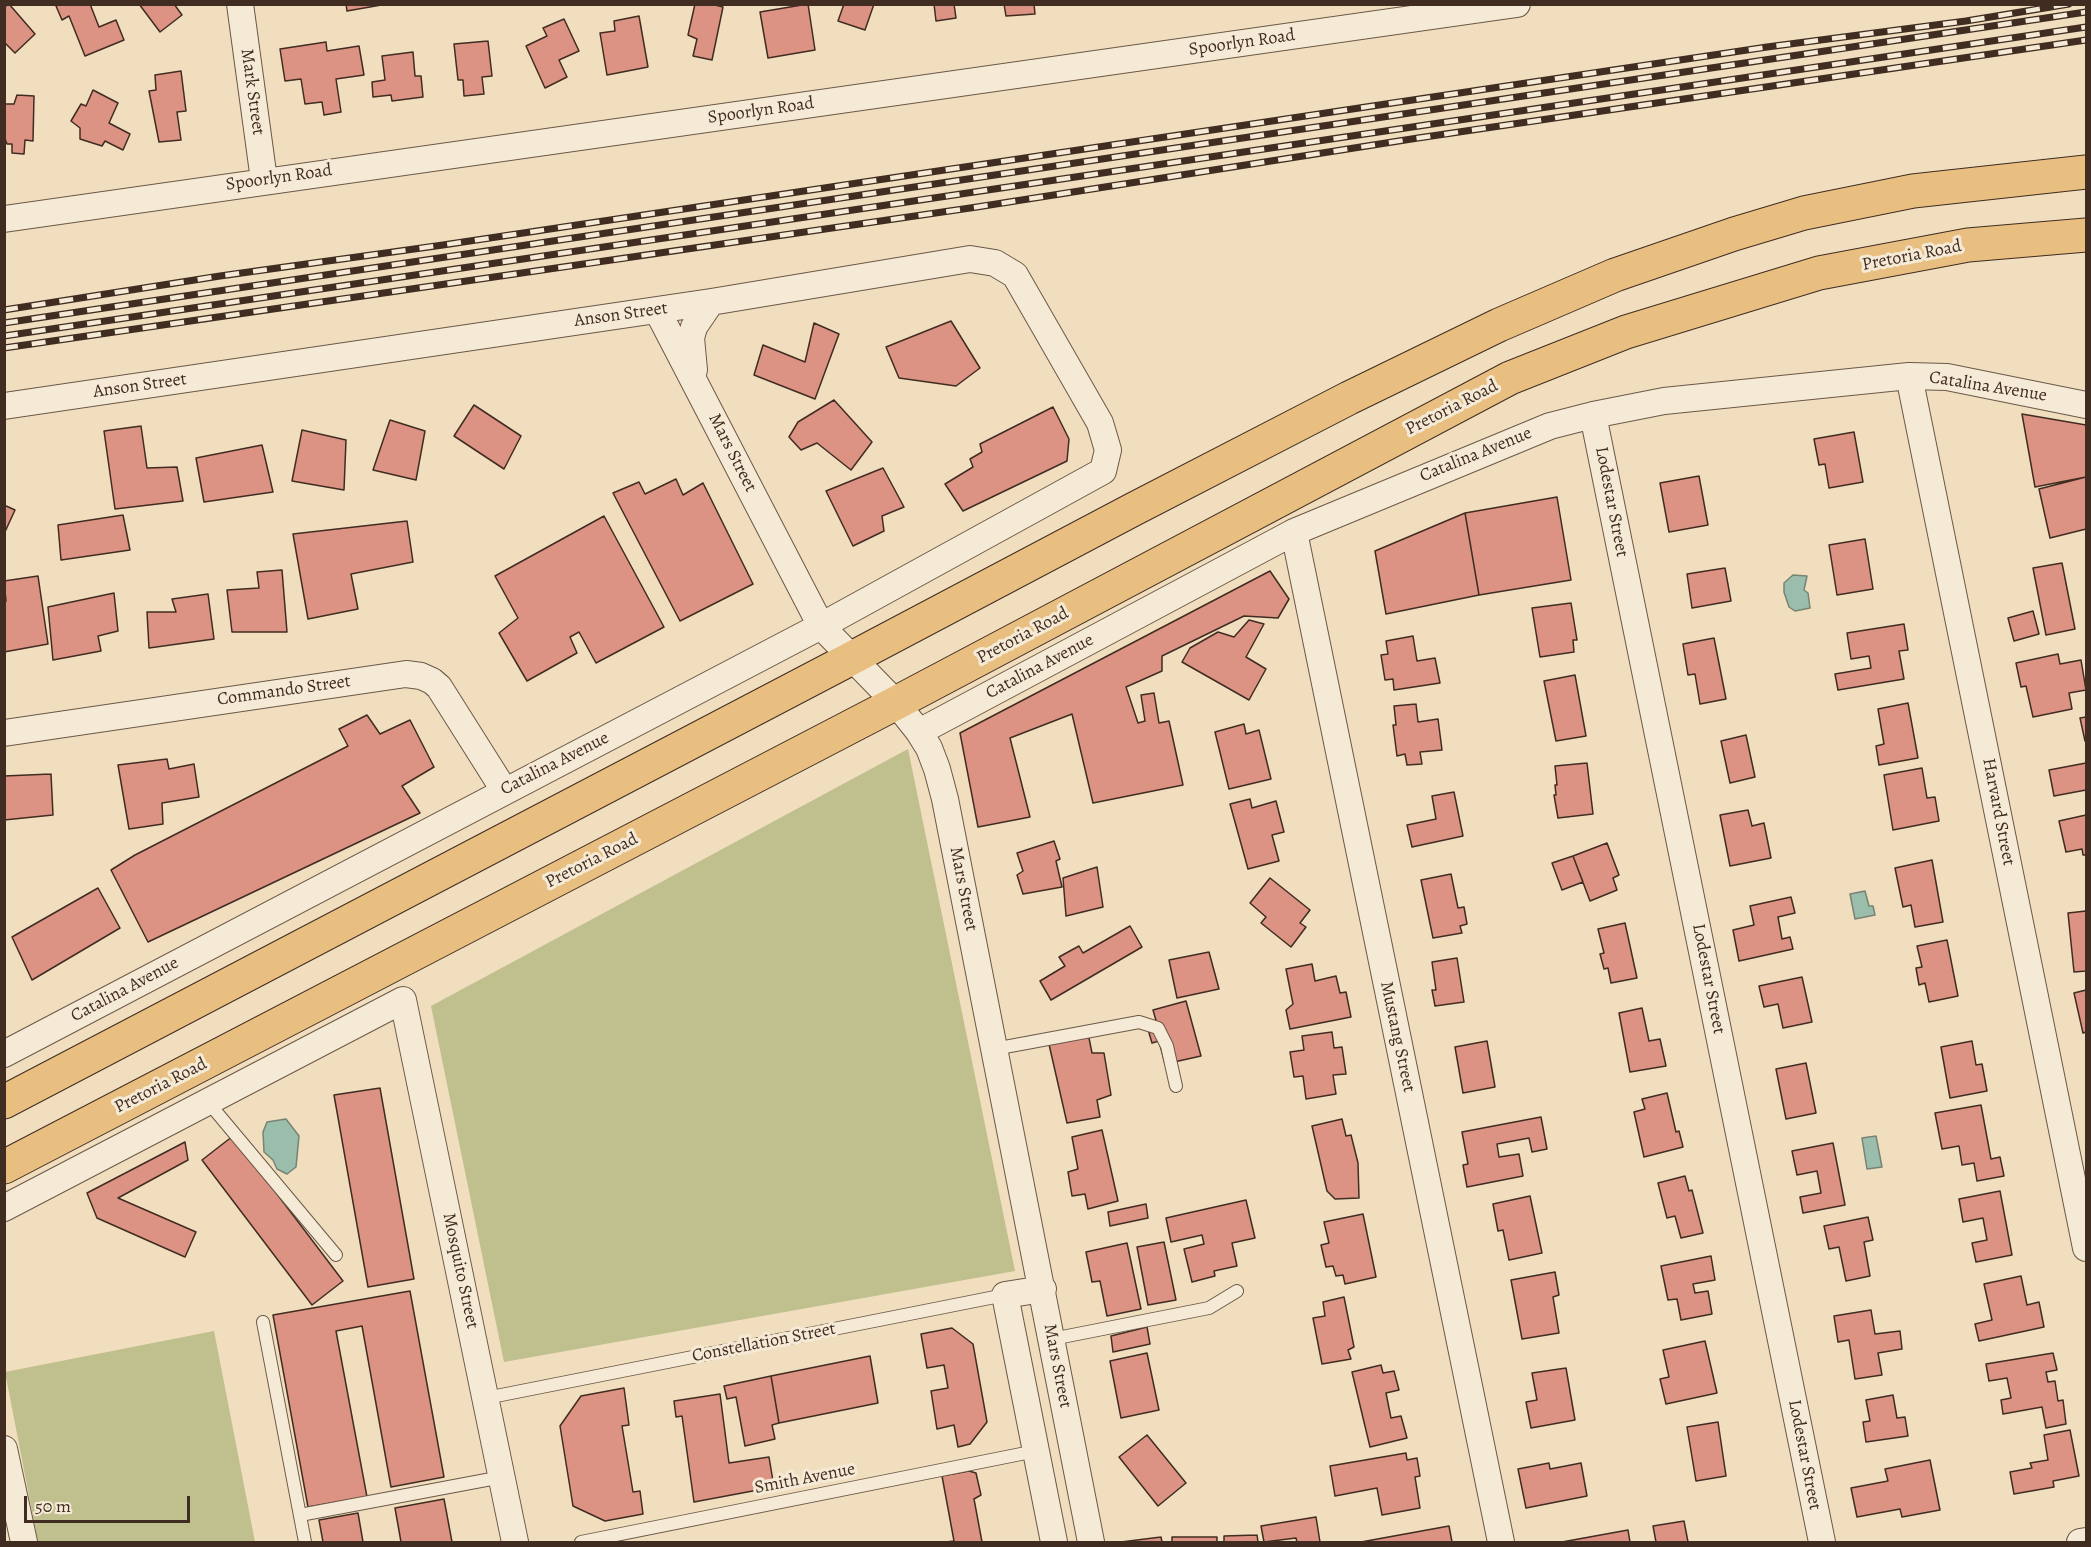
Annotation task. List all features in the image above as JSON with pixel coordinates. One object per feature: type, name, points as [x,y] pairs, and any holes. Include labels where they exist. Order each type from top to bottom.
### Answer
[{"type":"main road","points":[[4,1102],[1134,509],[1348,398],[1499,325],[1615,275],[1734,234],[1804,213],[1913,191],[2086,171]]},
{"type":"main road","name":"Pretoria Road","points":[[4,1167],[896,703],[1500,384],[1626,332],[1820,273],[1968,245],[2086,235]]},
{"type":"street","name":"Mark Street","points":[[240,4],[264,180]]},
{"type":"street","name":"Spoorlyn Road","points":[[4,219],[264,180],[1517,4]]},
{"type":"street","name":"Anson Street","points":[[4,406],[711,302],[970,259],[995,263],[1015,274],[1100,423],[1108,450],[1103,471]]},
{"type":"street","points":[[696,383],[691,338],[694,327],[711,302]]},
{"type":"street","name":"Mars Street","points":[[657,309],[821,626],[896,703],[919,732],[938,769],[1091,1542]]},
{"type":"street","name":"Catalina Avenue","points":[[919,732],[1294,532],[1513,439],[1550,426],[1664,401],[1909,376],[1958,379],[2086,405]]},
{"type":"street","name":"Harvard Street","points":[[1909,376],[2086,1248]]},
{"type":"street","name":"Lodestar Street","points":[[1593,415],[1822,1542]]},
{"type":"street","name":"Catalina Avenue","points":[[4,1054],[504,790],[821,626],[1103,471]]},
{"type":"street","name":"Mustang Street","points":[[1294,532],[1501,1542]]},
{"type":"street","name":"Commando Street","points":[[4,733],[406,674],[421,676],[439,687],[504,790]]},
{"type":"street","name":"Mosquito Street","points":[[208,1102],[403,1000],[515,1542]]},
{"type":"street","points":[[4,1208],[208,1102]]},
{"type":"street","name":"Constellation Street","points":[[1005,1295],[1042,1289]]},
{"type":"street","points":[[1005,1295],[1054,1542]]},
{"type":"street","points":[[4,1449],[24,1542]]},
{"type":"street","points":[[2080,1542],[2086,1541]]},
{"type":"lane","points":[[994,1049],[1139,1022],[1158,1028],[1167,1046],[1176,1086]]},
{"type":"lane","points":[[208,1102],[336,1255]]},
{"type":"lane","points":[[1052,1339],[1209,1308],[1237,1291]]},
{"type":"lane","name":"Constellation Street","points":[[486,1398],[1005,1295]]},
{"type":"lane","points":[[263,1322],[305,1542]]},
{"type":"lane","name":"Smith Avenue","points":[[581,1542],[1036,1451]]},
{"type":"lane","points":[[300,1515],[502,1477]]},
{"type":"shaded area","points":[[1793,575],[1807,576],[1804,590],[1808,593],[1810,608],[1795,611],[1789,607],[1784,592],[1784,583]]},
{"type":"shaded area","points":[[908,749],[1015,1271],[504,1362],[431,1006]]},
{"type":"shaded area","points":[[1865,891],[1869,906],[1873,906],[1875,915],[1855,919],[1850,894]]},
{"type":"shaded area","points":[[286,1119],[299,1136],[296,1167],[287,1174],[277,1169],[273,1160],[264,1152],[263,1132],[267,1122]]},
{"type":"shaded area","points":[[1876,1136],[1882,1167],[1867,1169],[1862,1138]]},
{"type":"shaded area","points":[[214,1331],[255,1542],[38,1542],[5,1372]]},
{"type":"building","points":[[9,4],[35,34],[15,53],[4,42],[4,7]]},
{"type":"building","points":[[90,4],[99,27],[116,20],[124,40],[85,56],[69,16],[62,20],[56,6]]},
{"type":"building","points":[[139,4],[174,4],[182,15],[160,32]]},
{"type":"building","points":[[346,4],[387,4],[347,11]]},
{"type":"building","points":[[695,4],[723,7],[712,60],[693,56],[697,39],[688,35]]},
{"type":"building","points":[[808,4],[815,50],[768,58],[760,12]]},
{"type":"building","points":[[844,4],[874,4],[865,30],[838,21]]},
{"type":"building","points":[[934,4],[954,4],[956,18],[936,21]]},
{"type":"building","points":[[1004,4],[1034,4],[1035,14],[1006,16]]},
{"type":"building","points":[[639,16],[648,67],[607,75],[600,33],[615,31],[614,21]]},
{"type":"building","points":[[564,19],[579,51],[559,60],[567,77],[545,88],[526,46],[547,36],[543,28]]},
{"type":"building","points":[[488,41],[492,76],[482,77],[484,94],[464,96],[463,80],[458,80],[454,44]]},
{"type":"building","points":[[326,42],[327,51],[359,46],[364,75],[336,79],[341,112],[324,115],[322,102],[305,104],[301,79],[285,81],[280,49]]},
{"type":"building","points":[[413,52],[415,76],[421,76],[423,97],[392,101],[391,95],[373,97],[372,82],[385,80],[382,56]]},
{"type":"building","points":[[181,71],[186,111],[177,112],[181,140],[159,142],[149,91],[156,90],[155,75]]},
{"type":"building","points":[[93,90],[118,103],[109,123],[130,134],[123,150],[105,141],[102,146],[80,139],[80,128],[71,121],[81,104],[86,106]]},
{"type":"building","points":[[17,95],[34,96],[33,141],[25,140],[24,154],[12,153],[12,144],[7,144],[4,136],[4,104],[14,104]]},
{"type":"building","points":[[951,321],[980,368],[956,386],[899,378],[886,347]]},
{"type":"building","points":[[814,323],[839,334],[815,399],[754,375],[763,345],[805,362]]},
{"type":"building","points":[[834,400],[872,442],[851,470],[817,443],[801,450],[789,437],[798,422]]},
{"type":"building","points":[[474,405],[521,436],[504,469],[454,436]]},
{"type":"building","points":[[1053,407],[1069,439],[1067,461],[963,511],[945,484],[973,467],[970,459],[982,452],[980,444]]},
{"type":"building","points":[[2022,414],[2086,425],[2086,477],[2035,487]]},
{"type":"building","points":[[390,420],[425,431],[416,480],[373,470]]},
{"type":"building","points":[[141,426],[147,468],[177,467],[183,501],[115,509],[104,431]]},
{"type":"building","points":[[302,430],[346,440],[344,490],[292,481]]},
{"type":"building","points":[[1854,432],[1863,482],[1829,488],[1825,464],[1819,465],[1814,439]]},
{"type":"building","points":[[262,445],[273,492],[204,502],[196,458]]},
{"type":"building","points":[[883,468],[904,507],[882,516],[884,531],[853,546],[826,491]]},
{"type":"building","points":[[1699,476],[1708,525],[1669,532],[1660,483]]},
{"type":"building","points":[[2086,477],[2086,529],[2050,538],[2039,489]]},
{"type":"building","points":[[676,479],[683,495],[703,483],[753,584],[680,621],[613,493],[639,482],[645,494]]},
{"type":"building","points":[[1557,497],[1571,580],[1479,595],[1465,513]]},
{"type":"building","points":[[4,505],[15,510],[4,534]]},
{"type":"building","points":[[1465,513],[1479,595],[1386,614],[1375,551]]},
{"type":"building","points":[[123,515],[130,550],[61,560],[58,525]]},
{"type":"building","points":[[604,516],[664,627],[596,663],[579,632],[570,637],[577,653],[527,681],[499,633],[518,618],[495,576]]},
{"type":"building","points":[[407,521],[413,562],[351,574],[358,609],[308,619],[293,534]]},
{"type":"building","points":[[1865,539],[1873,589],[1837,595],[1829,545]]},
{"type":"building","points":[[2062,563],[2075,629],[2046,635],[2033,568]]},
{"type":"building","points":[[1725,568],[1731,601],[1692,608],[1687,574]]},
{"type":"building","points":[[282,570],[287,632],[232,632],[227,590],[259,588],[257,572]]},
{"type":"building","points":[[1270,571],[1289,599],[1278,618],[1244,616],[1162,656],[1162,671],[1126,687],[1138,723],[1145,721],[1141,695],[1154,693],[1159,723],[1169,721],[1183,785],[1093,803],[1072,714],[1010,738],[1030,817],[978,827],[960,733]]},
{"type":"building","points":[[38,576],[48,644],[4,652],[4,601],[6,601],[4,581]]},
{"type":"building","points":[[114,593],[118,631],[98,636],[101,651],[53,660],[48,607]]},
{"type":"building","points":[[208,594],[214,639],[149,648],[147,612],[176,612],[172,599]]},
{"type":"building","points":[[1571,603],[1577,640],[1573,640],[1574,652],[1540,657],[1532,608]]},
{"type":"building","points":[[2033,611],[2039,634],[2014,641],[2008,618]]},
{"type":"building","points":[[1249,620],[1264,624],[1246,657],[1266,669],[1249,700],[1182,662],[1190,648],[1218,632],[1234,637]]},
{"type":"building","points":[[1904,624],[1908,650],[1899,651],[1904,679],[1838,690],[1835,674],[1871,668],[1869,656],[1851,659],[1847,633]]},
{"type":"building","points":[[1413,636],[1417,661],[1435,658],[1440,683],[1394,690],[1393,679],[1385,680],[1381,655],[1388,654],[1386,641]]},
{"type":"building","points":[[1714,638],[1726,699],[1700,704],[1695,674],[1688,675],[1683,644]]},
{"type":"building","points":[[2058,654],[2060,664],[2081,660],[2086,690],[2069,693],[2072,709],[2033,717],[2026,686],[2021,687],[2016,663]]},
{"type":"building","points":[[1575,675],[1586,736],[1556,741],[1544,681]]},
{"type":"building","points":[[1908,703],[1918,758],[1879,765],[1876,746],[1884,744],[1878,709]]},
{"type":"building","points":[[1416,704],[1418,722],[1438,719],[1442,750],[1420,752],[1422,764],[1407,765],[1405,754],[1397,756],[1393,725],[1396,725],[1394,706]]},
{"type":"building","points":[[367,715],[380,734],[410,720],[434,767],[402,786],[420,813],[148,942],[111,870],[135,855],[348,746],[339,729]]},
{"type":"building","points":[[2086,717],[2086,741],[2085,741],[2080,718]]},
{"type":"building","points":[[1244,724],[1246,734],[1259,730],[1271,779],[1229,789],[1215,732]]},
{"type":"building","points":[[1746,735],[1755,777],[1730,783],[1721,741]]},
{"type":"building","points":[[167,759],[169,769],[194,764],[199,797],[162,803],[163,824],[129,829],[118,765]]},
{"type":"building","points":[[1587,763],[1593,814],[1558,818],[1554,795],[1556,795],[1555,785],[1557,785],[1555,766]]},
{"type":"building","points":[[2086,763],[2086,790],[2054,796],[2049,770]]},
{"type":"building","points":[[1922,768],[1927,798],[1935,797],[1939,821],[1893,830],[1884,775]]},
{"type":"building","points":[[51,774],[53,815],[4,820],[4,776]]},
{"type":"building","points":[[1454,792],[1463,836],[1412,847],[1407,825],[1436,819],[1432,796]]},
{"type":"building","points":[[1250,799],[1252,808],[1276,801],[1284,832],[1272,835],[1279,861],[1248,869],[1230,804]]},
{"type":"building","points":[[1748,810],[1752,826],[1764,823],[1771,858],[1730,866],[1720,815]]},
{"type":"building","points":[[2086,815],[2086,855],[2083,855],[2082,849],[2066,852],[2059,821]]},
{"type":"building","points":[[1054,841],[1060,859],[1056,861],[1062,887],[1023,894],[1017,875],[1023,871],[1017,853]]},
{"type":"building","points":[[1607,843],[1619,875],[1613,878],[1617,890],[1590,901],[1573,856]]},
{"type":"building","points":[[1573,856],[1583,882],[1562,890],[1552,863]]},
{"type":"building","points":[[1932,860],[1943,922],[1915,927],[1911,905],[1903,907],[1895,868]]},
{"type":"building","points":[[1097,867],[1103,907],[1066,916],[1063,878]]},
{"type":"building","points":[[1451,874],[1458,908],[1464,907],[1467,924],[1460,926],[1462,933],[1433,938],[1421,880]]},
{"type":"building","points":[[1270,878],[1310,910],[1300,923],[1306,927],[1291,947],[1261,923],[1266,917],[1250,903]]},
{"type":"building","points":[[98,888],[120,928],[32,980],[12,937]]},
{"type":"building","points":[[1791,897],[1795,913],[1778,917],[1782,939],[1790,937],[1793,949],[1739,961],[1733,930],[1754,925],[1750,906]]},
{"type":"building","points":[[2086,911],[2086,971],[2074,972],[2068,913]]},
{"type":"building","points":[[1625,923],[1637,978],[1611,983],[1608,968],[1604,969],[1600,954],[1604,953],[1598,929]]},
{"type":"building","points":[[1130,926],[1142,947],[1051,1000],[1040,981],[1065,966],[1059,957],[1079,946],[1083,953]]},
{"type":"building","points":[[1947,940],[1958,996],[1929,1002],[1925,983],[1919,985],[1916,968],[1922,967],[1917,946]]},
{"type":"building","points":[[1209,952],[1219,989],[1177,998],[1169,960]]},
{"type":"building","points":[[1457,958],[1464,1002],[1435,1006],[1432,990],[1436,990],[1432,962]]},
{"type":"building","points":[[1312,964],[1315,981],[1336,976],[1340,993],[1346,992],[1351,1017],[1290,1029],[1286,1010],[1293,1004],[1286,969]]},
{"type":"building","points":[[1802,977],[1812,1022],[1783,1028],[1778,1004],[1764,1007],[1759,986]]},
{"type":"building","points":[[2086,990],[2086,1032],[2083,1033],[2074,993]]},
{"type":"building","points":[[1186,1001],[1201,1056],[1165,1064],[1159,1041],[1152,1043],[1147,1026],[1157,1024],[1153,1010]]},
{"type":"building","points":[[1642,1008],[1649,1041],[1660,1039],[1666,1066],[1630,1072],[1619,1013]]},
{"type":"building","points":[[1332,1032],[1334,1048],[1342,1047],[1346,1074],[1333,1075],[1336,1094],[1306,1099],[1303,1076],[1294,1077],[1290,1052],[1304,1050],[1302,1036]]},
{"type":"building","points":[[1088,1033],[1092,1053],[1104,1053],[1111,1095],[1097,1100],[1100,1117],[1067,1123],[1048,1040]]},
{"type":"building","points":[[1487,1041],[1495,1087],[1463,1093],[1455,1047]]},
{"type":"building","points":[[1972,1041],[1976,1065],[1982,1064],[1987,1091],[1950,1098],[1941,1047]]},
{"type":"building","points":[[1806,1063],[1816,1113],[1786,1119],[1776,1069]]},
{"type":"building","points":[[380,1088],[414,1279],[368,1287],[334,1095]]},
{"type":"building","points":[[1667,1093],[1676,1132],[1679,1131],[1683,1147],[1644,1157],[1634,1112],[1645,1109],[1642,1099]]},
{"type":"building","points":[[1981,1105],[1991,1159],[2000,1157],[2004,1176],[1977,1181],[1974,1163],[1962,1165],[1959,1146],[1942,1149],[1935,1113]]},
{"type":"building","points":[[1541,1117],[1547,1149],[1532,1152],[1529,1138],[1497,1144],[1499,1157],[1519,1154],[1523,1176],[1467,1187],[1463,1165],[1468,1164],[1462,1132]]},
{"type":"building","points":[[1342,1119],[1346,1136],[1351,1135],[1358,1163],[1359,1198],[1335,1199],[1327,1191],[1312,1126]]},
{"type":"building","points":[[1102,1130],[1118,1201],[1088,1209],[1085,1194],[1072,1196],[1068,1172],[1078,1169],[1072,1137]]},
{"type":"building","points":[[233,1136],[343,1281],[312,1305],[202,1160]]},
{"type":"building","points":[[185,1142],[188,1160],[118,1198],[196,1232],[185,1257],[97,1218],[87,1193]]},
{"type":"building","points":[[1833,1143],[1845,1205],[1803,1213],[1800,1197],[1821,1193],[1817,1171],[1797,1175],[1792,1151]]},
{"type":"building","points":[[1685,1176],[1689,1191],[1692,1190],[1703,1233],[1681,1238],[1675,1216],[1667,1218],[1658,1183]]},
{"type":"building","points":[[2000,1191],[2012,1255],[1976,1262],[1972,1243],[1987,1240],[1983,1218],[1963,1222],[1959,1199]]},
{"type":"building","points":[[1530,1196],[1542,1253],[1509,1260],[1503,1230],[1498,1231],[1493,1204]]},
{"type":"building","points":[[1246,1200],[1255,1238],[1232,1243],[1237,1266],[1214,1271],[1215,1276],[1192,1282],[1184,1249],[1204,1244],[1202,1235],[1171,1242],[1166,1218]]},
{"type":"building","points":[[1146,1204],[1148,1218],[1110,1226],[1108,1212]]},
{"type":"building","points":[[1363,1214],[1376,1277],[1345,1284],[1343,1275],[1336,1276],[1333,1266],[1326,1267],[1321,1245],[1329,1243],[1324,1222]]},
{"type":"building","points":[[1868,1217],[1873,1240],[1864,1242],[1870,1276],[1846,1281],[1839,1247],[1829,1249],[1824,1226]]},
{"type":"building","points":[[1164,1242],[1176,1300],[1148,1305],[1137,1247]]},
{"type":"building","points":[[1127,1243],[1141,1309],[1107,1316],[1100,1281],[1092,1282],[1086,1252]]},
{"type":"building","points":[[1711,1256],[1715,1280],[1693,1284],[1695,1293],[1708,1291],[1712,1314],[1681,1320],[1677,1299],[1668,1300],[1661,1266]]},
{"type":"building","points":[[1555,1272],[1559,1295],[1553,1297],[1559,1333],[1522,1339],[1511,1280]]},
{"type":"building","points":[[2021,1276],[2027,1305],[2039,1302],[2044,1327],[1979,1341],[1975,1324],[1992,1320],[1984,1284]]},
{"type":"building","points":[[410,1291],[444,1477],[391,1487],[362,1326],[336,1331],[367,1497],[308,1507],[273,1315]]},
{"type":"building","points":[[1344,1297],[1354,1347],[1348,1350],[1351,1359],[1322,1364],[1313,1318],[1325,1316],[1323,1302]]},
{"type":"building","points":[[1871,1310],[1875,1334],[1900,1331],[1902,1349],[1878,1353],[1882,1375],[1855,1379],[1849,1340],[1838,1342],[1834,1316]]},
{"type":"building","points":[[1147,1327],[1150,1344],[1113,1352],[1111,1336]]},
{"type":"building","points":[[952,1328],[973,1344],[987,1422],[970,1444],[958,1447],[954,1425],[937,1429],[931,1391],[948,1388],[944,1365],[927,1368],[921,1334]]},
{"type":"building","points":[[1705,1341],[1717,1393],[1666,1404],[1660,1379],[1669,1377],[1663,1350]]},
{"type":"building","points":[[1147,1353],[1159,1410],[1121,1418],[1110,1361]]},
{"type":"building","points":[[2053,1353],[2057,1370],[2046,1372],[2048,1382],[2055,1381],[2058,1401],[2063,1400],[2066,1424],[2046,1428],[2042,1407],[2003,1414],[2001,1400],[2011,1398],[2007,1378],[1989,1381],[1986,1364]]},
{"type":"building","points":[[870,1356],[878,1403],[779,1423],[771,1376]]},
{"type":"building","points":[[1381,1365],[1383,1373],[1394,1371],[1399,1390],[1386,1393],[1391,1418],[1401,1416],[1407,1438],[1370,1447],[1352,1372]]},
{"type":"building","points":[[1566,1368],[1575,1420],[1531,1428],[1526,1402],[1537,1400],[1532,1373]]},
{"type":"building","points":[[771,1376],[779,1423],[772,1425],[775,1439],[745,1446],[736,1397],[727,1399],[724,1386]]},
{"type":"building","points":[[624,1388],[629,1425],[622,1426],[633,1492],[640,1491],[643,1514],[605,1521],[573,1506],[560,1426],[581,1396]]},
{"type":"building","points":[[720,1394],[729,1463],[769,1457],[774,1487],[694,1502],[682,1416],[676,1417],[674,1401]]},
{"type":"building","points":[[1893,1395],[1897,1418],[1905,1417],[1908,1436],[1866,1442],[1863,1422],[1870,1421],[1866,1400]]},
{"type":"building","points":[[1718,1422],[1726,1476],[1696,1481],[1687,1427]]},
{"type":"building","points":[[2070,1430],[2079,1476],[2053,1481],[2054,1487],[2014,1494],[2010,1472],[2032,1468],[2030,1463],[2048,1460],[2044,1435]]},
{"type":"building","points":[[1147,1435],[1186,1483],[1158,1506],[1119,1457]]},
{"type":"building","points":[[1406,1453],[1407,1460],[1417,1458],[1420,1476],[1415,1477],[1420,1508],[1382,1515],[1377,1488],[1335,1496],[1330,1466]]},
{"type":"building","points":[[1930,1460],[1940,1510],[1902,1517],[1900,1509],[1857,1517],[1851,1488],[1888,1481],[1885,1469]]},
{"type":"building","points":[[1549,1463],[1550,1469],[1581,1463],[1587,1496],[1526,1508],[1518,1469]]},
{"type":"building","points":[[969,1471],[976,1473],[981,1495],[974,1499],[982,1542],[946,1542],[954,1541],[942,1476]]},
{"type":"building","points":[[444,1499],[452,1542],[401,1542],[395,1508]]},
{"type":"building","points":[[358,1513],[363,1542],[323,1542],[319,1520]]},
{"type":"building","points":[[1316,1517],[1320,1542],[1297,1542],[1296,1538],[1264,1542],[1261,1526]]},
{"type":"building","points":[[1684,1521],[1688,1542],[1656,1542],[1653,1526]]},
{"type":"building","points":[[1449,1526],[1452,1542],[1361,1542]]},
{"type":"building","points":[[1628,1530],[1630,1542],[1562,1542]]},
{"type":"building","points":[[1257,1535],[1258,1542],[1224,1542],[1224,1536]]},
{"type":"building","points":[[1161,1537],[1162,1542],[1121,1542]]},
{"type":"building","points":[[1172,1537],[1217,1537],[1217,1542],[1172,1542]]},
{"type":"railway","points":[[4,310],[220,276],[443,245],[1767,47],[1966,21],[2069,4]]},
{"type":"railway","points":[[4,323],[2086,12]]},
{"type":"railway","points":[[4,336],[2086,27]]},
{"type":"railway","points":[[4,348],[977,207],[1418,138],[2086,40]]}]
